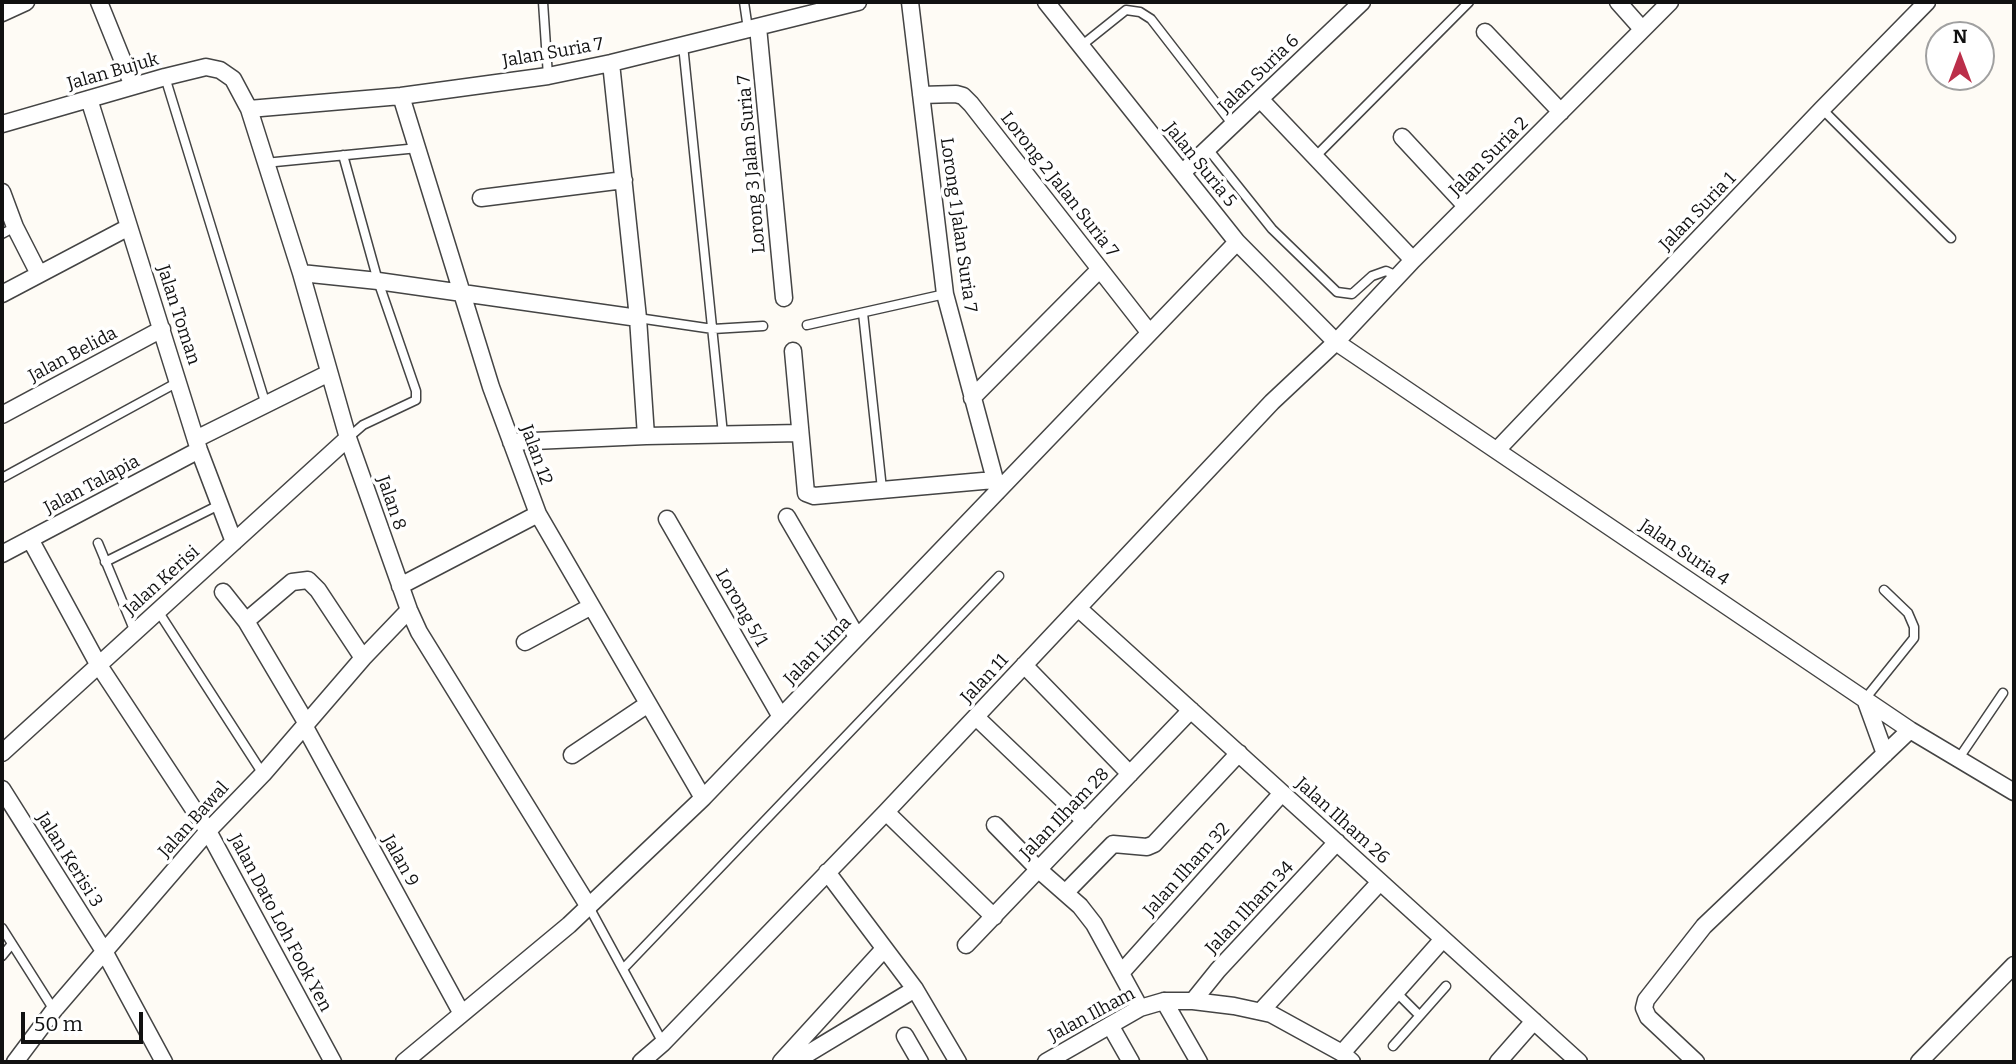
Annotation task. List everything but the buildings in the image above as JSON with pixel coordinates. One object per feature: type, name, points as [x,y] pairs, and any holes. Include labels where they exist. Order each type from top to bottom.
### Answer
[{"type":"street","points":[[7,8],[26,2]]},
{"type":"street","points":[[99,2],[133,86]]},
{"type":"street","name":"Jalan Suria 7","points":[[250,109],[401,96],[548,76],[683,46],[858,2]]},
{"type":"street","name":"Lorong 1 Jalan Suria 7","points":[[910,2],[945,294],[996,486]]},
{"type":"street","name":"Jalan Suria 5","points":[[1046,2],[1237,242],[1336,342]]},
{"type":"street","name":"Jalan Suria 6","points":[[1182,173],[1260,99],[1346,8],[1362,2]]},
{"type":"street","points":[[1618,2],[1642,29]]},
{"type":"street","name":"Jalan Suria 2","points":[[1336,342],[1397,276],[1670,2]]},
{"type":"street","name":"Jalan Suria 1","points":[[1497,450],[1927,2]]},
{"type":"street","name":"Lorong 3 Jalan Suria 7","points":[[753,28],[783,298]]},
{"type":"street","points":[[1485,32],[1561,112]]},
{"type":"street","points":[[611,63],[638,318],[646,436]]},
{"type":"street","name":"Jalan Bujuk","points":[[2,124],[206,67],[220,70],[233,79]]},
{"type":"street","name":"Jalan 8","points":[[233,79],[250,109],[348,438],[409,610],[419,632],[589,907]]},
{"type":"street","name":"Lorong 2 Jalan Suria 7","points":[[921,95],[956,94],[971,104],[1149,332]]},
{"type":"street","name":"Jalan 12","points":[[401,96],[491,387],[538,514],[703,798]]},
{"type":"street","name":"Jalan Toman","points":[[89,99],[198,445],[234,542]]},
{"type":"street","points":[[1260,99],[1413,260]]},
{"type":"street","points":[[1402,137],[1466,206]]},
{"type":"street","points":[[481,198],[624,180]]},
{"type":"street","points":[[2,192],[8,231],[39,274]]},
{"type":"street","points":[[2,294],[129,227]]},
{"type":"street","name":"Jalan Lima","points":[[404,1062],[589,907],[703,798],[857,638],[996,486],[1237,242]]},
{"type":"street","points":[[972,398],[1100,269]]},
{"type":"street","points":[[301,273],[378,281],[638,318]]},
{"type":"street","name":"Jalan Belida","points":[[2,415],[162,329]]},
{"type":"street","name":"Jalan Suria 4","points":[[1336,342],[1910,730],[2014,792]]},
{"type":"street","name":"Jalan 11","points":[[640,1062],[660,1052],[1272,402],[1336,342]]},
{"type":"street","points":[[793,351],[806,493],[814,496],[882,489],[996,486]]},
{"type":"street","name":"Jalan Talapia","points":[[2,554],[266,405],[329,373]]},
{"type":"street","points":[[511,442],[800,433]]},
{"type":"street","name":"Jalan Kerisi","points":[[5,750],[348,438]]},
{"type":"street","points":[[400,586],[538,514]]},
{"type":"street","points":[[787,517],[857,638]]},
{"type":"street","name":"Lorong 5/1","points":[[667,519],[781,717]]},
{"type":"street","name":"Jalan Dato Loh Fook Yen","points":[[30,540],[98,664],[208,831],[333,1062]]},
{"type":"street","points":[[246,621],[292,582],[308,580],[318,590],[363,658]]},
{"type":"street","name":"Jalan 9","points":[[223,592],[246,621],[306,725],[462,1014]]},
{"type":"street","points":[[525,642],[590,607]]},
{"type":"street","name":"Jalan Ilham 26","points":[[1078,608],[1580,1062]]},
{"type":"street","name":"Jalan Bawal","points":[[15,1062],[54,1010],[208,831],[263,774],[363,658],[409,610]]},
{"type":"street","points":[[1024,665],[1130,774]]},
{"type":"street","points":[[1865,699],[1885,754]]},
{"type":"street","points":[[572,755],[648,704]]},
{"type":"street","name":"Jalan Ilham 28","points":[[966,945],[1191,710]]},
{"type":"street","points":[[976,717],[1085,821]]},
{"type":"street","points":[[1696,1062],[1648,1017],[1644,1008],[1646,1000],[1704,926],[1910,730]]},
{"type":"street","points":[[2,732],[5,750]]},
{"type":"street","points":[[1066,892],[1113,844],[1147,847],[1154,845],[1238,753]]},
{"type":"street","name":"Jalan Kerisi 3","points":[[2,789],[104,951],[164,1062]]},
{"type":"street","name":"Jalan Ilham 32","points":[[1121,973],[1282,793]]},
{"type":"street","points":[[887,812],[994,917]]},
{"type":"street","points":[[995,825],[1039,870],[1080,906],[1094,924],[1140,1008]]},
{"type":"street","name":"Jalan Ilham 34","points":[[1193,1001],[1218,970],[1337,842]]},
{"type":"street","points":[[827,872],[915,989],[958,1062]]},
{"type":"street","points":[[1261,1011],[1380,882]]},
{"type":"street","points":[[1347,1058],[1396,992],[1443,939]]},
{"type":"street","points":[[781,1062],[884,949]]},
{"type":"street","points":[[1919,1062],[2014,965]]},
{"type":"street","points":[[794,1062],[915,989]]},
{"type":"street","points":[[1164,1001],[1199,1062]]},
{"type":"street","name":"Jalan Ilham","points":[[1050,1061],[1140,1008],[1164,1001],[1193,1001],[1271,1014],[1347,1058]]},
{"type":"street","points":[[1498,1062],[1534,1021]]},
{"type":"street","points":[[1110,1025],[1131,1062]]},
{"type":"street","points":[[905,1036],[920,1062]]},
{"type":"lane","points":[[543,2],[548,76]]},
{"type":"lane","points":[[744,2],[753,28]]},
{"type":"lane","points":[[1315,157],[1465,3]]},
{"type":"lane","points":[[1082,46],[1126,10],[1140,12],[1150,19],[1233,125]]},
{"type":"lane","points":[[683,46],[723,435]]},
{"type":"lane","points":[[165,77],[266,405]]},
{"type":"lane","points":[[1822,109],[1951,238]]},
{"type":"lane","points":[[265,163],[418,148]]},
{"type":"lane","points":[[1208,149],[1272,229],[1337,292],[1352,294],[1372,276],[1386,271],[1397,276]]},
{"type":"lane","points":[[344,155],[378,281],[416,391],[416,400],[363,425],[348,438]]},
{"type":"lane","points":[[807,326],[945,294]]},
{"type":"lane","points":[[863,313],[882,489]]},
{"type":"lane","points":[[638,318],[713,329],[763,326]]},
{"type":"lane","points":[[2,478],[179,382]]},
{"type":"lane","points":[[105,562],[219,505]]},
{"type":"lane","points":[[98,543],[135,632]]},
{"type":"lane","points":[[623,969],[999,576]]},
{"type":"lane","points":[[1865,699],[1914,638],[1914,627],[1908,613],[1885,590]]},
{"type":"lane","points":[[158,611],[263,774]]},
{"type":"lane","points":[[1959,758],[2003,693]]},
{"type":"lane","points":[[589,907],[623,969],[660,1052]]},
{"type":"lane","points":[[2,928],[54,1010]]},
{"type":"lane","points":[[2,956],[11,945]]},
{"type":"lane","points":[[1394,1046],[1446,986]]},
{"type":"lane","points":[[1396,992],[1419,1015]]}]
